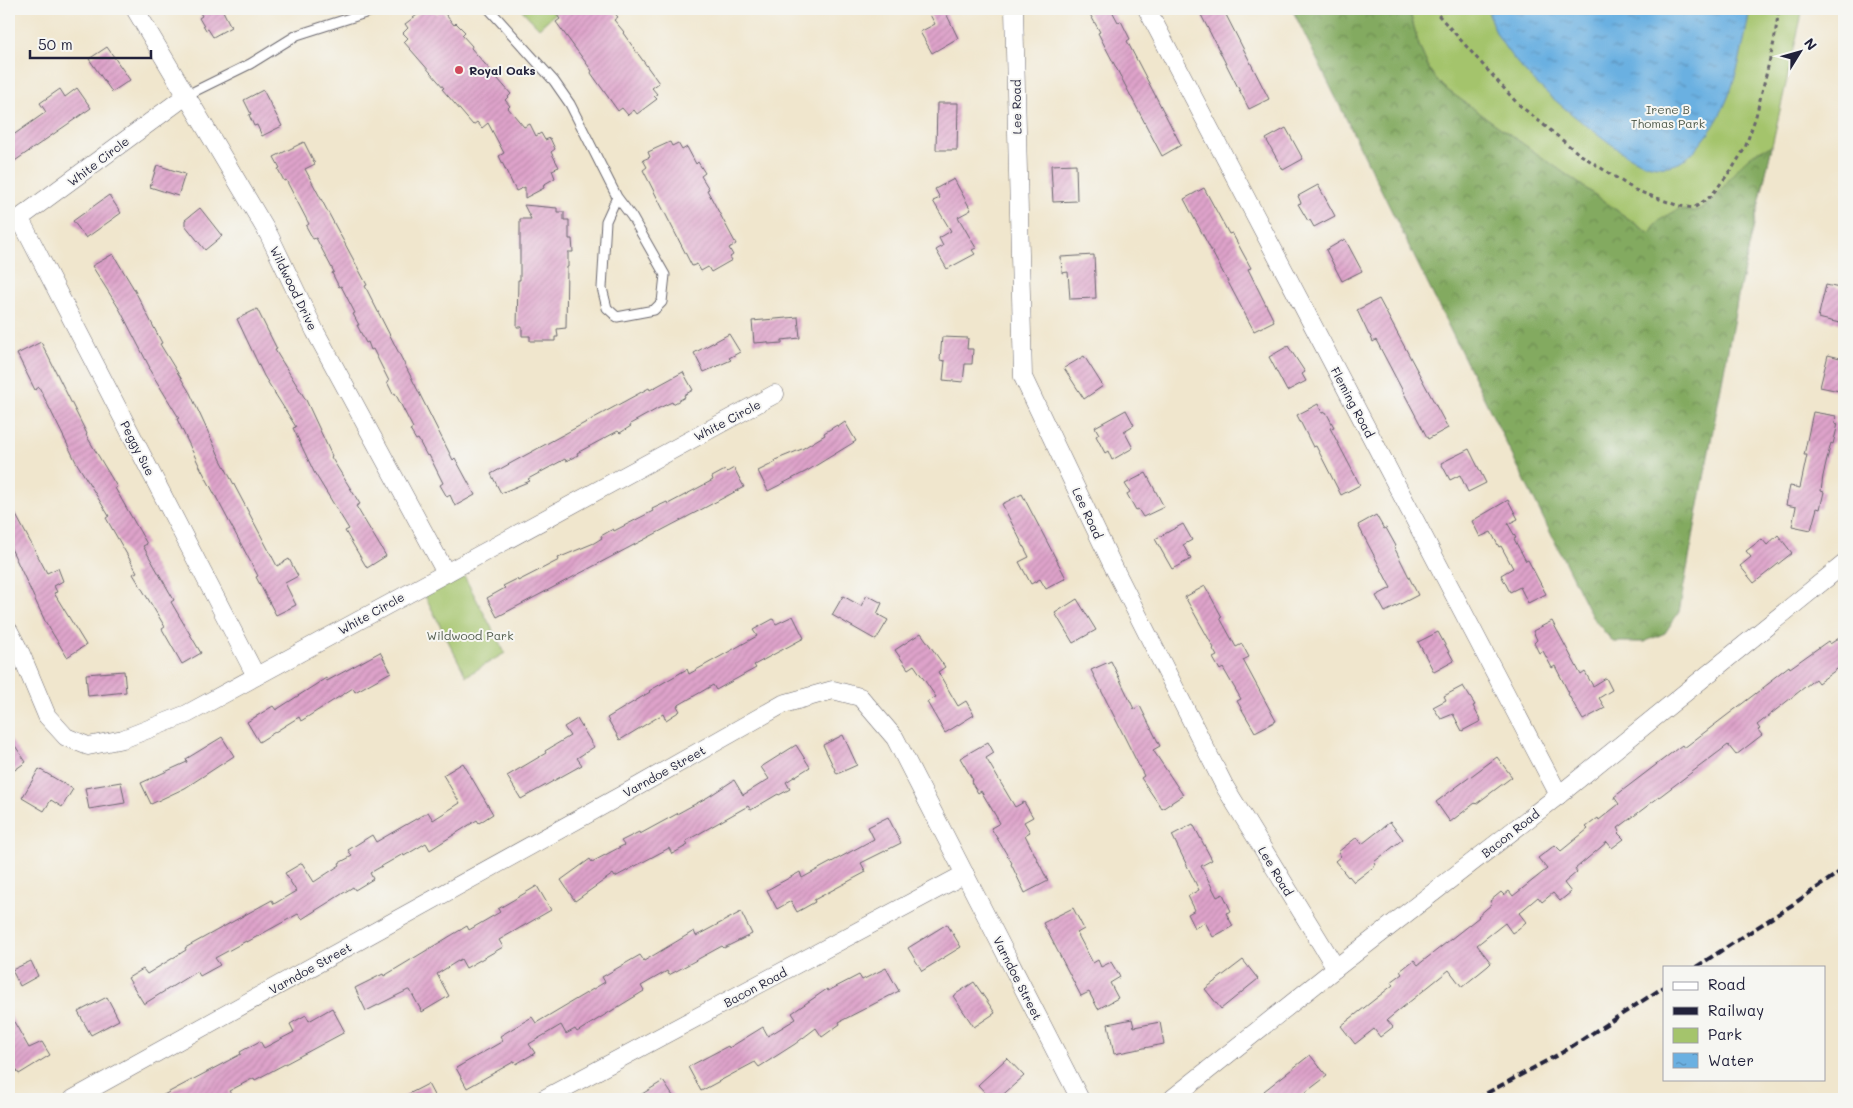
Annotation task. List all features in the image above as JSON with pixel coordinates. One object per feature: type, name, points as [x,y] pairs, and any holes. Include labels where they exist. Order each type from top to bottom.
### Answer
[{"type":"street","name":"Wildwood Drive","points":[[135,9],[269,235],[315,331],[446,573]]},
{"type":"street","name":"Lee Road","points":[[1014,9],[1023,377],[1113,566],[1225,787],[1336,968]]},
{"type":"street","name":"Fleming Road","points":[[1147,9],[1559,795]]},
{"type":"street","name":"White Circle","points":[[15,222],[187,95]]},
{"type":"street","name":"Peggy Sue","points":[[15,222],[256,676]]},
{"type":"street","name":"White Circle","points":[[9,631],[21,654],[47,716],[66,737],[88,746],[122,738],[187,714],[775,394]]},
{"type":"street","name":"Bacon Road","points":[[1170,1099],[1559,795],[1844,564]]},
{"type":"street","name":"Varndoe Street","points":[[73,1099],[640,786],[783,704],[833,690],[860,697],[895,738],[1080,1099]]},
{"type":"street","name":"Bacon Road","points":[[544,1099],[965,874]]},
{"type":"lane","points":[[187,95],[250,64],[297,35],[378,9]]},
{"type":"lane","points":[[489,9],[554,81],[565,96],[617,197],[632,217],[665,275],[662,302],[654,310],[617,316],[607,308],[602,288],[606,221],[617,197]]},
{"type":"path","points":[[1433,9],[1518,103],[1583,157],[1612,177],[1648,196],[1679,206],[1694,208],[1702,204],[1715,192],[1736,164],[1745,148],[1756,116],[1774,42],[1779,9]]},
{"type":"green space","points":[[521,9],[560,9],[539,28]]},
{"type":"green space","points":[[1292,9],[1409,9],[1419,46],[1430,71],[1443,87],[1650,234],[1658,221],[1679,209],[1694,211],[1705,206],[1714,199],[1747,159],[1758,151],[1772,146],[1739,291],[1679,612],[1665,633],[1644,642],[1613,642],[1592,617]]},
{"type":"green space","name":"Irene B Thomas Park","points":[[1409,9],[1803,9],[1739,291],[1722,285],[1443,87],[1430,71],[1419,46]]},
{"type":"green space","name":"Wildwood Park","points":[[463,574],[505,653],[466,676],[424,594]]},
{"type":"water","points":[[1488,9],[1750,9],[1743,47],[1733,84],[1718,119],[1708,135],[1688,157],[1676,164],[1655,166],[1626,155],[1544,91],[1507,51],[1495,30]]},
{"type":"building","points":[[198,9],[222,9],[231,27],[213,37],[199,18],[202,16]]},
{"type":"building","name":"Royal Oaks","points":[[425,9],[433,9],[437,14],[442,10],[454,25],[456,23],[465,32],[462,35],[472,46],[471,48],[511,94],[505,100],[510,106],[508,108],[524,127],[530,124],[536,136],[541,133],[545,140],[550,138],[555,149],[551,152],[559,167],[552,170],[555,178],[543,185],[544,188],[525,198],[525,187],[516,191],[499,156],[504,153],[488,123],[482,128],[477,122],[473,125],[404,42],[408,38],[403,33],[408,28],[405,24]]},
{"type":"building","name":"Royal Oaks","points":[[552,9],[611,9],[618,17],[614,20],[659,83],[652,88],[657,94],[654,96],[657,99],[637,114],[634,110],[628,115],[622,108],[618,111],[591,73],[592,71],[556,22],[560,19]]},
{"type":"building","points":[[927,9],[944,9],[958,38],[932,53],[920,32],[935,24]]},
{"type":"building","points":[[1087,9],[1111,9],[1118,22],[1121,21],[1130,39],[1127,41],[1181,145],[1162,156]]},
{"type":"building","points":[[1198,9],[1223,9],[1269,99],[1249,109]]},
{"type":"building","points":[[107,47],[130,80],[112,92],[89,59]]},
{"type":"building","points":[[77,88],[91,108],[9,165],[9,138],[46,112],[40,103],[60,89],[65,97]]},
{"type":"building","points":[[263,90],[282,126],[262,136],[257,125],[254,126],[249,115],[251,114],[244,100]]},
{"type":"building","points":[[937,103],[958,103],[957,150],[936,150]]},
{"type":"building","points":[[1286,128],[1303,159],[1283,170],[1266,139]]},
{"type":"building","points":[[304,142],[315,164],[305,169],[367,285],[365,286],[453,460],[455,458],[475,495],[455,506],[450,495],[447,497],[440,485],[443,483],[429,455],[427,456],[418,439],[416,440],[410,430],[413,428],[395,393],[393,394],[387,382],[389,381],[373,349],[371,350],[368,342],[366,343],[357,325],[359,325],[353,314],[355,313],[341,286],[339,287],[332,273],[334,272],[316,238],[313,239],[306,226],[309,224],[286,180],[284,181],[278,169],[280,168],[274,157]]},
{"type":"building","points":[[670,142],[672,146],[678,143],[682,150],[687,147],[696,164],[698,162],[705,173],[701,176],[709,189],[707,190],[736,244],[729,248],[733,255],[730,257],[732,260],[711,272],[708,267],[701,271],[697,264],[692,266],[643,170],[647,167],[643,160],[650,157],[648,152]]},
{"type":"building","points":[[1076,164],[1077,201],[1053,202],[1051,165]]},
{"type":"building","points":[[157,165],[185,174],[178,196],[150,187]]},
{"type":"building","points":[[954,179],[971,210],[958,217],[976,248],[972,250],[975,254],[947,269],[936,250],[943,246],[939,238],[951,231],[933,201],[940,198],[935,189]]},
{"type":"building","points":[[1318,185],[1335,216],[1314,227],[1298,204],[1301,203],[1298,196]]},
{"type":"building","points":[[1204,188],[1229,234],[1232,233],[1251,268],[1248,269],[1274,321],[1254,331],[1184,199]]},
{"type":"building","points":[[109,195],[121,213],[86,238],[73,221]]},
{"type":"building","points":[[524,205],[557,208],[557,212],[564,212],[564,220],[569,220],[569,239],[572,239],[573,252],[568,252],[566,328],[557,329],[558,337],[555,337],[555,341],[530,341],[530,336],[522,336],[522,327],[517,327],[518,280],[520,280],[520,219],[531,219]]},
{"type":"building","points":[[200,208],[222,236],[205,250],[185,225],[185,220]]},
{"type":"building","points":[[1345,239],[1362,271],[1342,281],[1326,250]]},
{"type":"building","points":[[113,254],[134,289],[162,343],[160,344],[190,393],[221,460],[277,566],[289,559],[298,576],[285,583],[296,605],[276,615],[256,577],[258,576],[198,463],[177,419],[179,418],[149,369],[120,310],[92,266]]},
{"type":"building","points":[[1094,255],[1096,298],[1070,299],[1068,272],[1062,273],[1061,257]]},
{"type":"building","points":[[1826,285],[1844,289],[1844,324],[1818,318]]},
{"type":"building","points":[[1379,299],[1448,428],[1428,439],[1376,340],[1373,342],[1357,310]]},
{"type":"building","points":[[257,309],[277,349],[275,350],[306,400],[331,457],[360,504],[356,506],[386,556],[367,568],[345,531],[349,529],[314,472],[293,428],[296,427],[264,376],[237,319]]},
{"type":"building","points":[[798,317],[800,338],[782,340],[782,343],[754,343],[752,321]]},
{"type":"building","points":[[729,334],[740,352],[729,358],[731,360],[704,372],[694,353]]},
{"type":"building","points":[[942,337],[968,338],[967,349],[973,349],[972,364],[965,364],[963,382],[943,380],[945,361],[940,360]]},
{"type":"building","points":[[41,342],[86,435],[117,487],[115,488],[147,544],[143,546],[174,600],[171,602],[201,653],[182,664],[162,629],[165,627],[133,574],[137,572],[106,518],[109,516],[76,462],[39,387],[35,390],[17,354]]},
{"type":"building","points":[[1288,346],[1305,372],[1302,374],[1306,381],[1287,391],[1269,357]]},
{"type":"building","points":[[1828,355],[1844,359],[1844,392],[1820,387]]},
{"type":"building","points":[[1084,356],[1103,386],[1084,399],[1064,368]]},
{"type":"building","points":[[683,372],[693,390],[684,395],[685,397],[673,404],[672,402],[657,409],[630,424],[631,426],[620,433],[618,431],[577,453],[578,455],[566,461],[565,459],[528,479],[530,481],[501,493],[491,474],[649,388],[650,390]]},
{"type":"building","points":[[1318,404],[1322,413],[1326,412],[1334,427],[1330,428],[1360,485],[1341,495],[1316,446],[1313,447],[1297,415]]},
{"type":"building","points":[[1126,410],[1134,425],[1124,431],[1133,448],[1112,460],[1108,451],[1105,453],[1096,436],[1099,434],[1095,427]]},
{"type":"building","points":[[1813,412],[1836,416],[1835,423],[1838,424],[1823,476],[1821,491],[1824,492],[1820,509],[1817,508],[1811,530],[1792,526],[1796,507],[1786,505],[1790,486],[1800,488],[1807,455],[1804,455]]},
{"type":"building","points":[[845,422],[856,441],[807,471],[768,491],[758,471],[776,462],[775,460],[802,449],[825,435],[824,433]]},
{"type":"building","points":[[1469,449],[1486,483],[1468,492],[1460,475],[1450,480],[1441,463]]},
{"type":"building","points":[[734,468],[744,487],[497,617],[487,598],[505,588],[503,586],[517,579],[518,581],[559,560],[558,558],[594,543],[613,529],[614,531],[667,502],[668,504],[713,480],[712,477],[725,470],[727,472]]},
{"type":"building","points":[[1146,473],[1164,507],[1143,517],[1138,509],[1136,510],[1127,494],[1130,492],[1125,484]]},
{"type":"building","points":[[1022,494],[1066,578],[1046,589],[1040,579],[1031,584],[1019,562],[1029,557],[1002,504]]},
{"type":"building","points":[[1508,500],[1518,519],[1508,524],[1516,538],[1514,539],[1526,561],[1528,560],[1546,594],[1528,603],[1520,587],[1510,592],[1501,575],[1513,568],[1501,546],[1499,547],[1491,532],[1480,537],[1472,521]]},
{"type":"building","points":[[9,502],[47,573],[58,568],[63,581],[54,586],[57,592],[54,593],[86,645],[67,657],[45,621],[9,544]]},
{"type":"building","points":[[1376,515],[1396,546],[1394,547],[1418,595],[1385,612],[1376,596],[1391,588],[1358,525]]},
{"type":"building","points":[[1183,524],[1192,540],[1183,545],[1191,559],[1172,569],[1155,539]]},
{"type":"building","points":[[1778,535],[1792,553],[1754,583],[1740,566],[1751,557],[1746,551],[1762,539],[1767,545]]},
{"type":"building","points":[[1205,586],[1236,647],[1242,644],[1249,657],[1243,660],[1276,721],[1255,732],[1237,701],[1241,699],[1223,668],[1220,670],[1213,658],[1217,656],[1214,648],[1185,597]]},
{"type":"building","points":[[867,595],[882,603],[877,614],[888,620],[876,640],[832,615],[843,596],[861,606]]},
{"type":"building","points":[[1077,599],[1096,630],[1073,643],[1055,613]]},
{"type":"building","points":[[793,616],[804,638],[754,665],[756,668],[716,690],[713,685],[677,706],[680,711],[666,720],[663,714],[620,740],[607,718],[687,669],[689,674],[757,636],[753,630],[773,619],[776,624]]},
{"type":"building","points":[[1552,621],[1581,675],[1585,672],[1593,686],[1606,678],[1612,690],[1599,698],[1605,708],[1583,720],[1555,666],[1552,668],[1543,651],[1539,653],[1534,643],[1537,640],[1533,631]]},
{"type":"building","points":[[1438,632],[1454,661],[1434,672],[1418,642]]},
{"type":"building","points":[[921,633],[945,667],[938,672],[958,706],[966,701],[974,715],[945,733],[927,702],[936,697],[914,665],[908,669],[895,650]]},
{"type":"building","points":[[1839,638],[1844,646],[1844,664],[1818,683],[1815,679],[1757,725],[1762,735],[1736,755],[1728,745],[1618,828],[1620,831],[1618,833],[1624,839],[1612,848],[1607,842],[1575,869],[1577,872],[1564,883],[1571,892],[1560,901],[1553,893],[1542,902],[1538,897],[1519,913],[1526,922],[1518,929],[1512,933],[1505,923],[1477,945],[1491,963],[1488,966],[1462,987],[1449,970],[1387,1020],[1393,1027],[1380,1037],[1374,1029],[1355,1044],[1341,1026],[1393,985],[1391,982],[1402,974],[1400,971],[1414,960],[1418,965],[1479,917],[1492,904],[1490,901],[1501,892],[1504,895],[1509,891],[1513,896],[1547,869],[1538,858],[1555,845],[1561,851],[1588,829],[1586,827],[1598,818],[1599,820],[1619,804],[1614,797],[1682,745],[1684,748],[1789,666],[1790,668],[1828,641],[1830,644]]},
{"type":"building","points":[[380,652],[391,672],[355,692],[353,688],[301,721],[299,717],[259,742],[247,722],[273,706],[276,710],[326,678],[327,681]]},
{"type":"building","points":[[1111,661],[1134,709],[1140,706],[1160,746],[1153,750],[1183,795],[1162,809],[1141,778],[1144,776],[1091,670]]},
{"type":"building","points":[[124,671],[126,692],[88,696],[86,674]]},
{"type":"building","points":[[1463,686],[1475,705],[1473,706],[1481,721],[1462,731],[1453,714],[1441,719],[1433,707],[1446,700],[1444,696]]},
{"type":"building","points":[[577,719],[594,747],[577,758],[582,765],[521,799],[507,776],[570,736],[564,727]]},
{"type":"building","points":[[843,735],[857,765],[837,774],[823,745]]},
{"type":"building","points":[[9,737],[26,762],[9,774]]},
{"type":"building","points":[[222,737],[234,756],[185,788],[151,804],[141,783],[187,762],[186,759]]},
{"type":"building","points":[[988,742],[994,753],[986,758],[1015,807],[1024,802],[1033,817],[1024,822],[1030,832],[1025,835],[1048,881],[1025,893],[1012,863],[991,828],[1000,823],[981,791],[978,793],[971,782],[973,780],[960,758]]},
{"type":"building","points":[[796,745],[810,767],[786,782],[790,789],[751,810],[748,806],[686,841],[688,845],[672,854],[669,848],[615,877],[613,874],[575,901],[561,880],[590,859],[592,862],[624,845],[621,841],[639,832],[640,834],[708,797],[734,780],[743,795],[769,779],[761,767]]},
{"type":"building","points":[[1497,757],[1512,777],[1450,822],[1436,802]]},
{"type":"building","points":[[463,763],[493,814],[479,823],[477,820],[430,850],[426,843],[404,856],[403,854],[370,873],[373,879],[355,890],[353,887],[302,919],[298,914],[246,941],[215,958],[220,965],[200,976],[197,971],[144,1004],[128,978],[143,969],[147,974],[186,950],[185,948],[272,900],[274,904],[296,891],[285,873],[302,863],[314,882],[340,865],[339,863],[352,856],[348,850],[372,835],[376,842],[428,812],[433,820],[460,803],[443,775]]},
{"type":"building","points":[[39,769],[73,789],[62,807],[51,800],[44,811],[22,798]]},
{"type":"building","points":[[121,782],[125,803],[89,809],[85,788]]},
{"type":"building","points":[[888,817],[901,843],[861,863],[866,872],[814,900],[815,902],[797,912],[791,901],[777,909],[767,890],[800,872],[802,878],[874,839],[868,827]]},
{"type":"building","points":[[1390,822],[1403,839],[1374,862],[1376,865],[1354,882],[1335,861],[1341,856],[1338,852],[1357,837],[1362,844]]},
{"type":"building","points":[[1193,824],[1212,860],[1201,866],[1217,897],[1223,894],[1231,911],[1226,913],[1233,926],[1213,937],[1205,922],[1195,928],[1188,914],[1195,910],[1188,896],[1199,890],[1172,835]]},
{"type":"building","points":[[537,886],[551,910],[499,940],[503,947],[466,968],[461,959],[437,974],[449,996],[422,1012],[410,990],[408,990],[366,1011],[355,988],[383,974],[384,976],[467,926],[469,930],[500,912],[498,909]]},
{"type":"building","points":[[1073,908],[1084,929],[1077,933],[1093,963],[1098,960],[1101,967],[1111,962],[1120,977],[1110,983],[1118,998],[1098,1009],[1089,992],[1081,996],[1043,923]]},
{"type":"building","points":[[741,912],[752,934],[724,948],[722,946],[669,975],[667,971],[641,986],[644,991],[577,1032],[575,1029],[566,1034],[561,1025],[529,1044],[535,1053],[516,1064],[515,1061],[467,1088],[456,1068],[503,1041],[500,1036],[532,1017],[536,1023],[605,982],[602,977],[640,955],[644,961],[694,931],[696,936]]},
{"type":"building","points":[[947,924],[961,947],[922,971],[908,948]]},
{"type":"building","points":[[1243,960],[1258,979],[1221,1009],[1205,989]]},
{"type":"building","points":[[31,961],[38,976],[20,986],[12,970]]},
{"type":"building","points":[[886,968],[899,991],[839,1022],[840,1024],[822,1037],[816,1028],[759,1067],[755,1062],[701,1091],[688,1067],[728,1046],[729,1048],[763,1027],[768,1036],[796,1019],[792,1013],[827,989],[828,991],[859,975],[862,980]]},
{"type":"building","points":[[974,982],[995,1013],[974,1027],[953,996]]},
{"type":"building","points":[[107,997],[119,1020],[91,1035],[78,1012]]},
{"type":"building","points":[[332,1008],[345,1032],[255,1080],[254,1078],[229,1091],[234,1099],[156,1099],[241,1054],[240,1052],[260,1041],[264,1048],[294,1032],[290,1024],[306,1015],[309,1021]]},
{"type":"building","points":[[9,1013],[29,1048],[42,1042],[50,1055],[19,1074],[9,1058]]},
{"type":"building","points":[[1132,1019],[1134,1027],[1160,1022],[1164,1044],[1114,1054],[1108,1024]]},
{"type":"building","points":[[1310,1055],[1327,1076],[1297,1099],[1270,1099],[1264,1091]]},
{"type":"building","points":[[1007,1058],[1024,1076],[998,1099],[991,1099],[978,1085]]},
{"type":"building","points":[[663,1081],[675,1099],[634,1099]]},
{"type":"building","points":[[428,1084],[436,1099],[399,1099]]},
{"type":"railway","points":[[1698,966],[1844,869]]},
{"type":"railway","points":[[1476,1099],[1563,1052],[1663,988]]},
{"type":"place","name":"Royal Oaks","points":[[459,70]]}]
